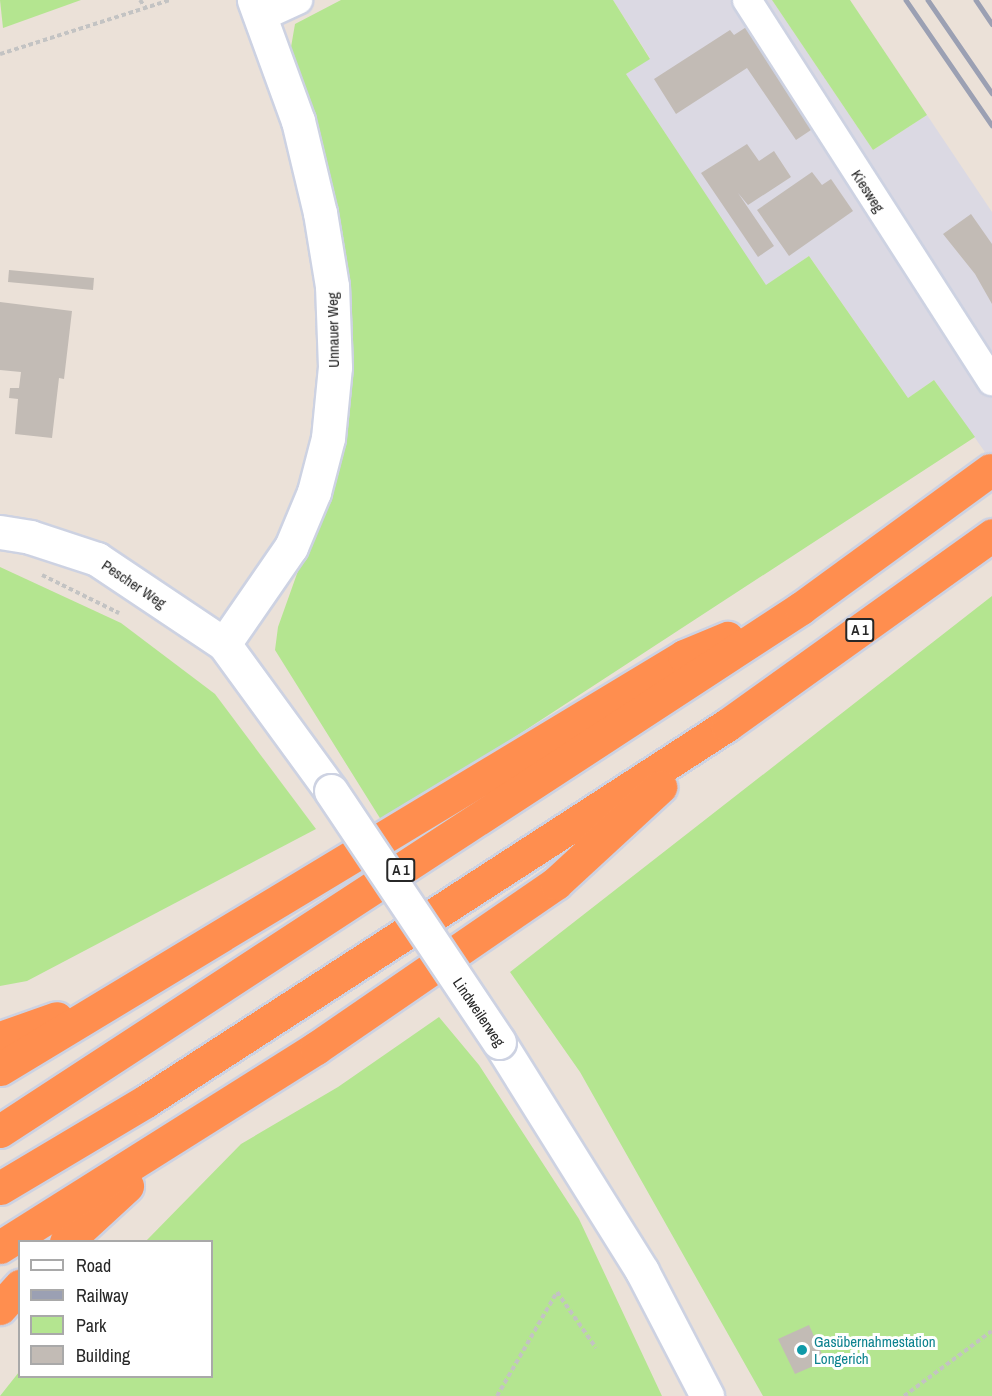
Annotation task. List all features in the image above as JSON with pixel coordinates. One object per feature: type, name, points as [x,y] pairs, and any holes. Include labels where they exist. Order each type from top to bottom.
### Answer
[{"type":"highway","name":"A 1","points":[[0,1131],[801,608],[990,470]]},
{"type":"highway","name":"A 1","points":[[0,1188],[146,1101],[727,725],[992,535]]},
{"type":"highway","points":[[0,1069],[684,656],[801,608]]},
{"type":"highway","points":[[0,1247],[220,1110],[556,883],[727,725]]},
{"type":"highway","points":[[0,1038],[77,1011],[219,936]]},
{"type":"highway","points":[[68,1240],[116,1195],[220,1110]]},
{"type":"highway","points":[[0,1308],[18,1288]]},
{"type":"street","points":[[258,8],[298,0]]},
{"type":"street","name":"Kiesweg","points":[[747,0],[992,381]]},
{"type":"street","name":"Unnauer Weg","points":[[224,644],[291,547],[314,492],[328,438],[335,368],[332,286],[320,213],[298,121],[258,8]]},
{"type":"street","name":"Pescher Weg","points":[[0,532],[30,537],[97,559],[224,644]]},
{"type":"street","name":"Lindweilerweg","points":[[224,644],[331,791],[499,1042],[642,1272],[707,1396]]},
{"type":"path","points":[[141,0],[146,9]]},
{"type":"path","points":[[0,54],[170,0]]},
{"type":"path","points":[[40,574],[122,614]]},
{"type":"path","points":[[497,1396],[557,1292],[596,1348]]},
{"type":"path","points":[[904,1396],[992,1331]]},
{"type":"shaded area","points":[[613,0],[772,0],[873,150],[927,115],[992,212],[992,462],[934,380],[908,398],[809,256],[766,286],[626,74],[650,58]]},
{"type":"green space","points":[[0,0],[81,0],[3,28]]},
{"type":"green space","points":[[341,0],[613,0],[650,59],[626,74],[766,285],[809,256],[908,398],[934,380],[975,437],[383,823],[275,650],[278,627],[324,498],[339,444],[290,53],[295,24]]},
{"type":"green space","points":[[772,0],[850,0],[927,115],[873,150]]},
{"type":"green space","points":[[0,567],[121,623],[215,694],[316,829],[27,981],[0,986]]},
{"type":"green space","points":[[992,596],[992,1396],[763,1396],[580,1072],[510,972]]},
{"type":"green space","points":[[439,1017],[479,1065],[579,1219],[662,1396],[0,1396],[18,1373],[18,1378],[213,1378],[213,1240],[147,1240],[241,1144],[338,1087]]},
{"type":"building","points":[[751,24],[820,124],[796,140],[747,68],[676,114],[654,79],[730,30],[734,35]]},
{"type":"building","points":[[747,144],[759,161],[774,151],[791,177],[748,205],[738,193],[774,246],[758,257],[701,173]]},
{"type":"building","points":[[812,172],[822,185],[831,179],[853,211],[789,256],[757,210]]},
{"type":"building","points":[[971,214],[992,244],[992,304],[975,274],[943,234]]},
{"type":"building","points":[[9,270],[94,278],[93,290],[8,282]]},
{"type":"building","points":[[0,302],[72,311],[64,379],[59,378],[52,438],[15,434],[18,399],[9,398],[10,388],[19,388],[21,372],[0,370]]},
{"type":"building","name":"Gasübernahmestation Longerich","points":[[809,1325],[825,1361],[795,1374],[778,1339]]},
{"type":"railway","points":[[906,0],[992,125]]},
{"type":"railway","points":[[928,0],[992,93]]},
{"type":"railway","points":[[976,0],[992,24]]},
{"type":"place","name":"Gasübernahmestation Longerich","points":[[802,1350]]}]
